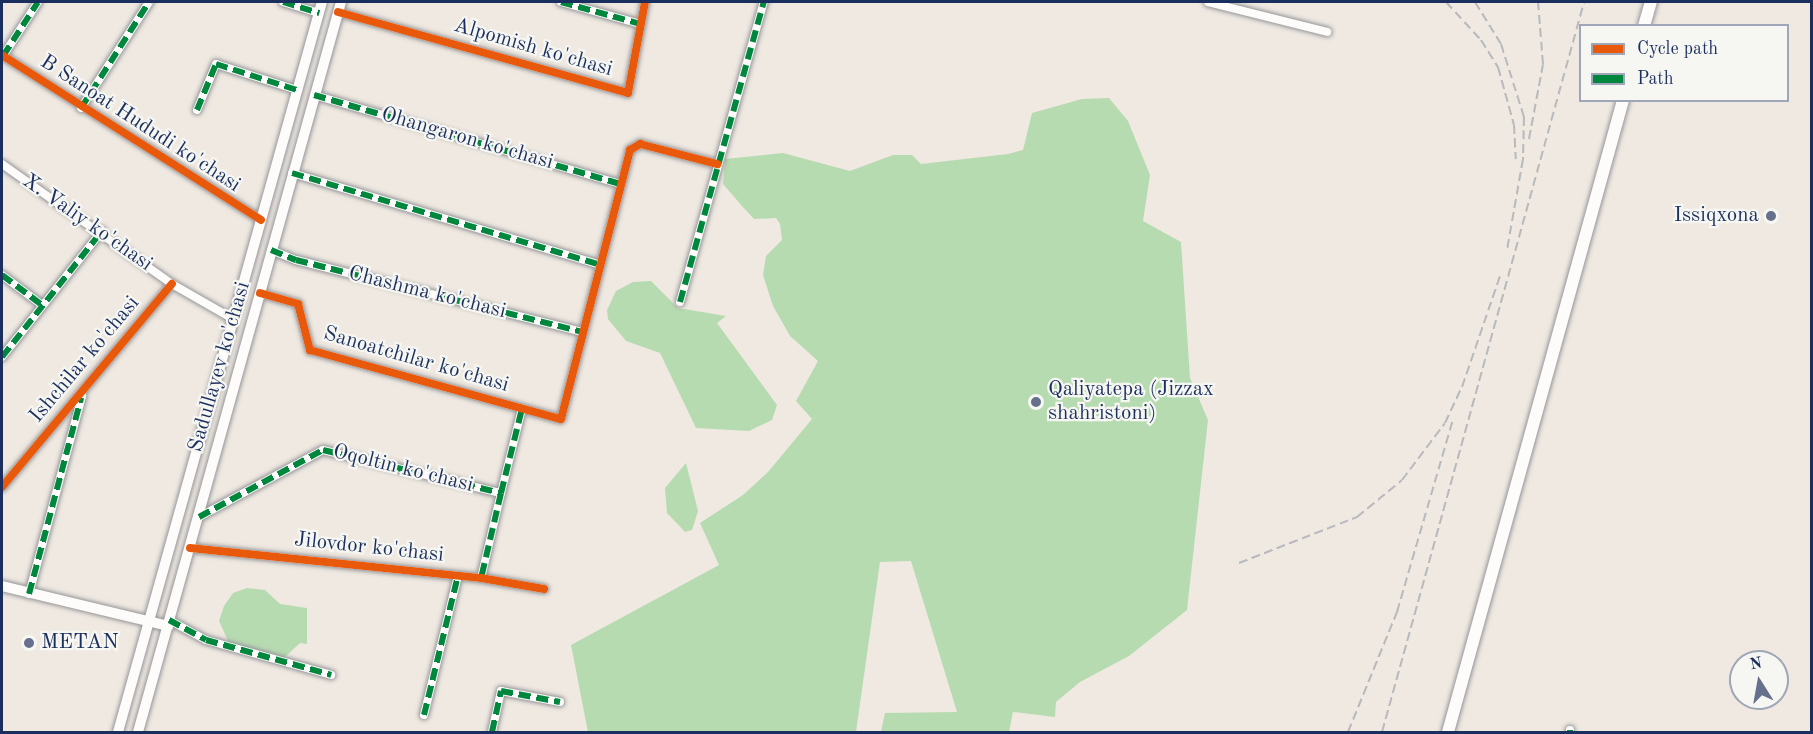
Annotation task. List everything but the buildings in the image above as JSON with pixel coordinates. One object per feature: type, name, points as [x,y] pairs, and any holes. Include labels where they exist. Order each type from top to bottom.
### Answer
[{"type":"main road","name":"Sadullayev ko'chasi","points":[[118,732],[322,2]]},
{"type":"main road","points":[[1645,24],[1651,2]]},
{"type":"main road","name":"Sadullayev ko'chasi","points":[[138,732],[340,7]]},
{"type":"main road","points":[[1448,732],[1622,102]]},
{"type":"main road","points":[[2,586],[149,622],[168,623]]},
{"type":"street","points":[[2,56],[38,2]]},
{"type":"street","points":[[81,108],[149,2]]},
{"type":"street","points":[[283,2],[319,13]]},
{"type":"street","points":[[561,2],[641,24]]},
{"type":"street","name":"Alpomish ko'chasi","points":[[340,7],[628,93],[645,2]]},
{"type":"street","points":[[680,302],[764,2]]},
{"type":"street","points":[[1208,2],[1327,32]]},
{"type":"street","name":"B Sanoat Hududi ko'chasi","points":[[2,56],[261,220]]},
{"type":"street","points":[[197,110],[216,64],[297,90]]},
{"type":"street","name":"Ohangaron ko'chasi","points":[[314,95],[620,184]]},
{"type":"street","points":[[583,332],[630,150],[640,144],[717,164]]},
{"type":"street","name":"X. Valiy ko'chasi","points":[[2,164],[102,231],[172,284],[234,319]]},
{"type":"street","points":[[292,173],[600,265]]},
{"type":"street","points":[[2,357],[102,231]]},
{"type":"street","name":"Chashma ko'chasi","points":[[271,250],[296,260],[583,332]]},
{"type":"street","points":[[2,275],[42,305]]},
{"type":"street","name":"Ishchilar ko'chasi","points":[[2,487],[172,284]]},
{"type":"street","name":"Sanoatchilar ko'chasi","points":[[260,293],[298,304],[310,350],[561,420],[583,332]]},
{"type":"street","points":[[29,594],[83,392]]},
{"type":"street","points":[[501,493],[522,409]]},
{"type":"street","name":"Oqoltin ko'chasi","points":[[199,517],[323,450],[501,493],[481,578]]},
{"type":"street","name":"Jilovdor ko'chasi","points":[[190,548],[481,578],[544,589]]},
{"type":"street","points":[[424,715],[458,576]]},
{"type":"street","points":[[168,623],[206,640],[331,675]]},
{"type":"street","points":[[492,732],[501,691],[560,702]]},
{"type":"green space","name":"Qaliyatepa (Jizzax shahristoni)","points":[[1109,98],[1128,121],[1150,175],[1143,221],[1181,242],[1190,378],[1208,420],[1187,610],[1129,656],[1080,682],[1056,702],[1055,717],[1013,712],[1009,732],[881,732],[885,713],[957,712],[911,561],[880,562],[856,732],[588,732],[571,645],[719,565],[700,523],[743,495],[768,472],[812,419],[796,401],[818,361],[790,336],[773,306],[763,275],[766,256],[782,240],[780,224],[776,218],[754,219],[723,184],[725,159],[783,153],[850,171],[893,155],[912,155],[921,164],[1008,154],[1023,150],[1032,113],[1082,99]]},
{"type":"green space","points":[[651,281],[678,308],[726,316],[717,323],[777,405],[772,420],[749,431],[696,428],[660,353],[626,341],[608,319],[607,310],[616,291],[633,282]]},
{"type":"green space","points":[[686,463],[698,511],[692,530],[685,532],[667,513],[665,488]]},
{"type":"green space","points":[[247,588],[265,590],[280,604],[307,608],[307,644],[300,643],[284,658],[229,643],[219,621],[224,606],[233,593]]},
{"type":"railway","points":[[1446,2],[1481,40],[1498,67],[1514,125],[1516,159]]},
{"type":"railway","points":[[1475,2],[1501,44],[1524,117],[1523,159],[1507,250]]},
{"type":"railway","points":[[1529,139],[1543,64],[1538,2]]},
{"type":"railway","points":[[1382,732],[1584,2]]},
{"type":"railway","points":[[1239,563],[1357,517],[1402,480],[1445,423],[1462,387],[1500,276]]},
{"type":"railway","points":[[1348,732],[1397,612],[1453,419]]},
{"type":"marked path","points":[[3,56],[38,2]]},
{"type":"marked path","points":[[81,108],[149,2]]},
{"type":"marked path","points":[[283,2],[319,13]]},
{"type":"marked path","points":[[561,2],[641,24]]},
{"type":"marked path","points":[[680,302],[764,2]]},
{"type":"marked path","points":[[197,110],[216,64],[297,90]]},
{"type":"marked path","points":[[314,95],[620,184]]},
{"type":"marked path","points":[[292,173],[600,265]]},
{"type":"marked path","points":[[2,357],[102,231]]},
{"type":"marked path","points":[[271,250],[296,260],[583,332]]},
{"type":"marked path","points":[[2,275],[42,305]]},
{"type":"marked path","points":[[29,594],[81,398]]},
{"type":"marked path","points":[[501,493],[522,409]]},
{"type":"marked path","points":[[199,517],[323,450],[501,493],[481,578]]},
{"type":"marked path","points":[[424,715],[458,576]]},
{"type":"marked path","points":[[169,620],[206,640],[331,675]]},
{"type":"marked path","points":[[492,732],[501,691],[560,702]]},
{"type":"cycle path","points":[[338,12],[628,93],[645,2]]},
{"type":"cycle path","points":[[2,55],[261,220]]},
{"type":"cycle path","points":[[260,293],[298,304],[310,350],[561,419],[630,150],[640,144],[717,164]]},
{"type":"cycle path","points":[[2,487],[172,284]]},
{"type":"cycle path","points":[[190,548],[481,578],[544,589]]},
{"type":"place","name":"Issiqxona","points":[[1771,216]]},
{"type":"place","name":"Qaliyatepa (Jizzax shahristoni)","points":[[1036,402]]},
{"type":"place","name":"METAN","points":[[29,643]]}]
